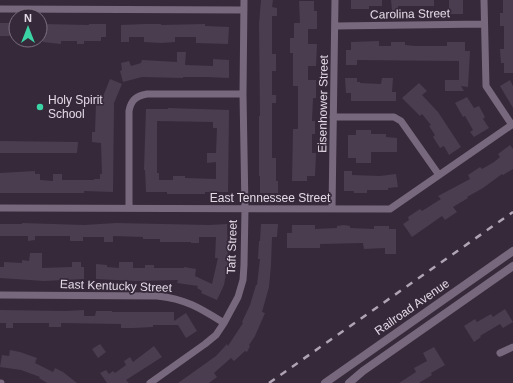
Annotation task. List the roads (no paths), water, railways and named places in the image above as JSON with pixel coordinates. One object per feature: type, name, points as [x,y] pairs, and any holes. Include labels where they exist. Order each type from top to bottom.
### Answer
[{"type":"street","name":"Taft Street","points":[[150,383],[216,335],[238,297],[243,280],[245,209],[243,94],[244,0]]},
{"type":"street","name":"Eisenhower Street","points":[[332,209],[335,0]]},
{"type":"street","points":[[484,0],[486,86],[512,124]]},
{"type":"street","points":[[0,9],[244,10]]},
{"type":"street","name":"Carolina Street","points":[[335,26],[484,24]]},
{"type":"street","points":[[129,208],[129,111],[130,104],[134,99],[139,95],[147,94],[243,94]]},
{"type":"street","points":[[333,117],[394,117],[401,121],[439,176]]},
{"type":"street","name":"East Tennessee Street","points":[[0,208],[390,209],[512,124]]},
{"type":"street","name":"Railroad Avenue","points":[[325,383],[513,251]]},
{"type":"street","name":"Railroad Avenue","points":[[349,383],[363,371],[513,266]]},
{"type":"street","name":"East Kentucky Street","points":[[0,295],[172,297],[192,304],[224,323]]},
{"type":"street","points":[[500,353],[513,347]]},
{"type":"railway","points":[[269,383],[513,212]]},
{"type":"place","name":"Holy Spirit School","points":[[40,107]]}]
